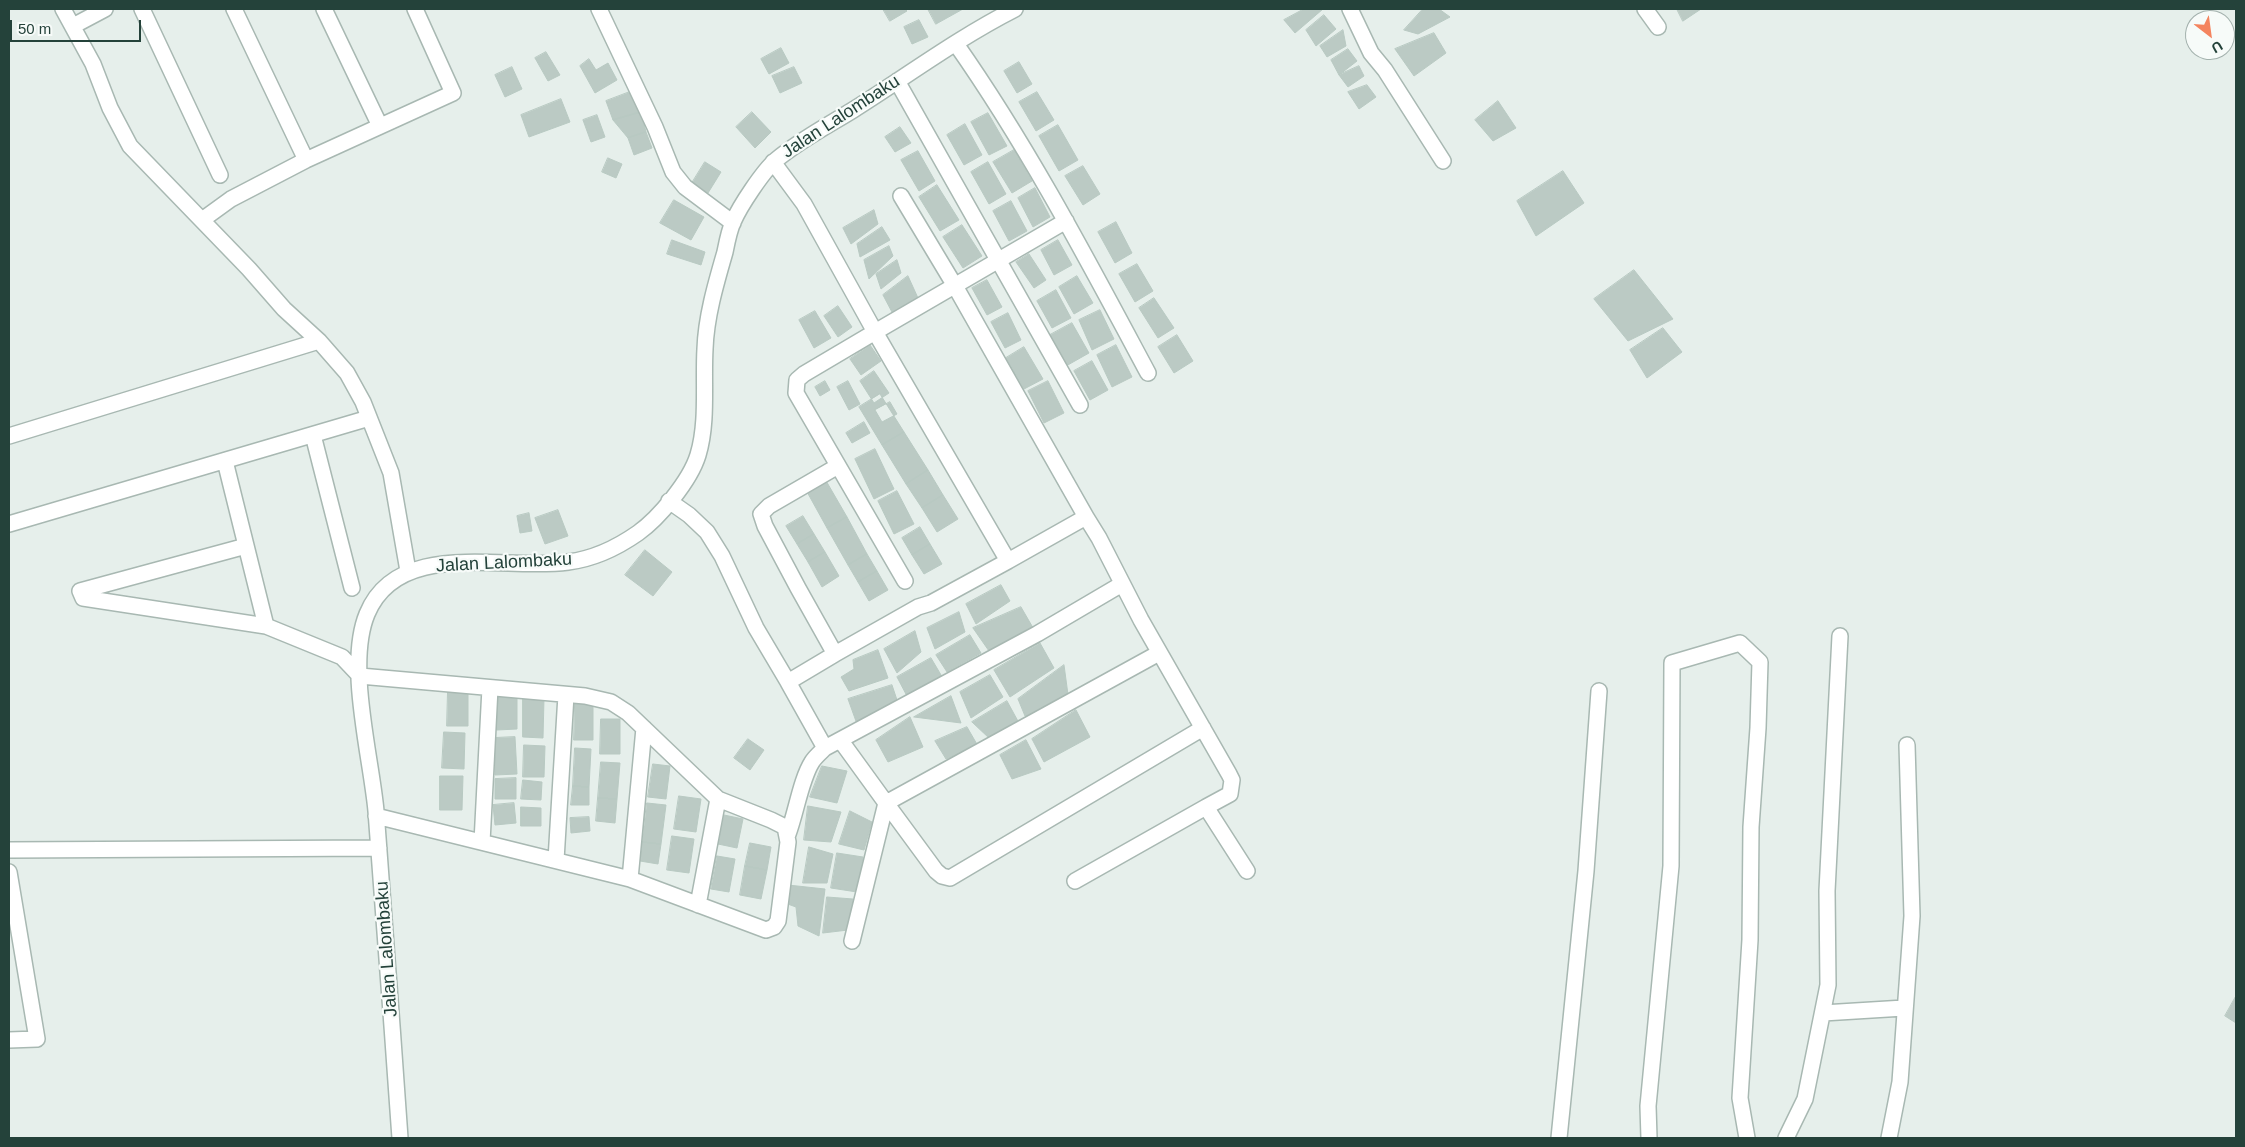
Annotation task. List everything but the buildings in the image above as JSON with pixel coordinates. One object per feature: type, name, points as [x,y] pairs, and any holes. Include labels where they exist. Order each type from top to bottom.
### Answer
[{"type":"street","points":[[63,9],[94,64],[110,108],[130,146],[249,269],[284,310],[319,341],[347,373],[369,418],[391,473],[408,571]]},
{"type":"street","points":[[73,26],[105,9]]},
{"type":"street","points":[[142,9],[220,175]]},
{"type":"street","points":[[234,9],[306,160]]},
{"type":"street","points":[[324,9],[380,126]]},
{"type":"street","points":[[202,220],[231,199],[306,160],[453,93],[415,9]]},
{"type":"street","points":[[599,9],[652,119],[673,172],[685,187],[733,223]]},
{"type":"street","name":"Jalan Lalombaku","points":[[400,1138],[379,848],[360,676],[359,642],[367,613],[374,601],[391,583],[408,571],[436,565],[464,563],[569,562],[594,556],[622,543],[653,521],[690,473],[698,455],[703,428],[705,343],[716,287],[733,223],[756,185],[773,162],[804,139],[985,24],[1015,9]]},
{"type":"street","points":[[1350,9],[1371,53],[1385,70],[1443,161]]},
{"type":"street","points":[[1645,9],[1658,28]]},
{"type":"street","points":[[956,44],[986,88],[1066,221],[1148,373]]},
{"type":"street","points":[[897,81],[1080,406]]},
{"type":"street","points":[[773,162],[804,204],[875,332],[1008,561]]},
{"type":"street","points":[[901,196],[955,286],[1086,516],[1159,653],[1229,774],[1232,787],[1230,794],[1076,881]]},
{"type":"street","points":[[905,581],[799,400],[795,384],[804,374],[1066,221]]},
{"type":"street","points":[[9,436],[319,341]]},
{"type":"street","points":[[9,524],[369,418]]},
{"type":"street","points":[[312,435],[352,588]]},
{"type":"street","points":[[225,461],[266,626]]},
{"type":"street","points":[[835,654],[765,526],[761,514],[769,506],[838,466]]},
{"type":"street","points":[[669,501],[689,515],[707,532],[722,556],[756,628],[826,748]]},
{"type":"street","points":[[788,682],[918,607],[931,603],[1086,516]]},
{"type":"street","points":[[246,546],[80,591],[83,598],[266,626],[342,657],[360,676],[585,696],[611,702],[628,713],[718,799],[772,820],[785,828],[788,834]]},
{"type":"street","points":[[376,816],[630,879],[766,930],[774,927],[778,921],[788,834],[795,816],[804,780],[812,762],[826,748],[1038,634],[1122,584]]},
{"type":"street","points":[[1786,1138],[1805,1099],[1828,985],[1828,891],[1840,636]]},
{"type":"street","points":[[1649,1138],[1648,1106],[1671,866],[1672,663],[1740,644],[1760,662],[1758,728],[1751,827],[1750,940],[1740,1098],[1747,1138]]},
{"type":"street","points":[[852,941],[886,803],[1159,653]]},
{"type":"street","points":[[482,842],[490,688]]},
{"type":"street","points":[[1559,1138],[1586,871],[1599,691]]},
{"type":"street","points":[[556,860],[566,695]]},
{"type":"street","points":[[630,879],[644,728]]},
{"type":"street","points":[[841,740],[936,871],[942,876],[950,878],[1203,728]]},
{"type":"street","points":[[1890,1138],[1900,1082],[1912,916],[1907,745]]},
{"type":"street","points":[[698,905],[718,799]]},
{"type":"street","points":[[1206,807],[1247,871]]},
{"type":"street","points":[[9,850],[379,848]]},
{"type":"street","points":[[9,872],[37,1039],[9,1040]]},
{"type":"street","points":[[1823,1013],[1904,1008]]}]
